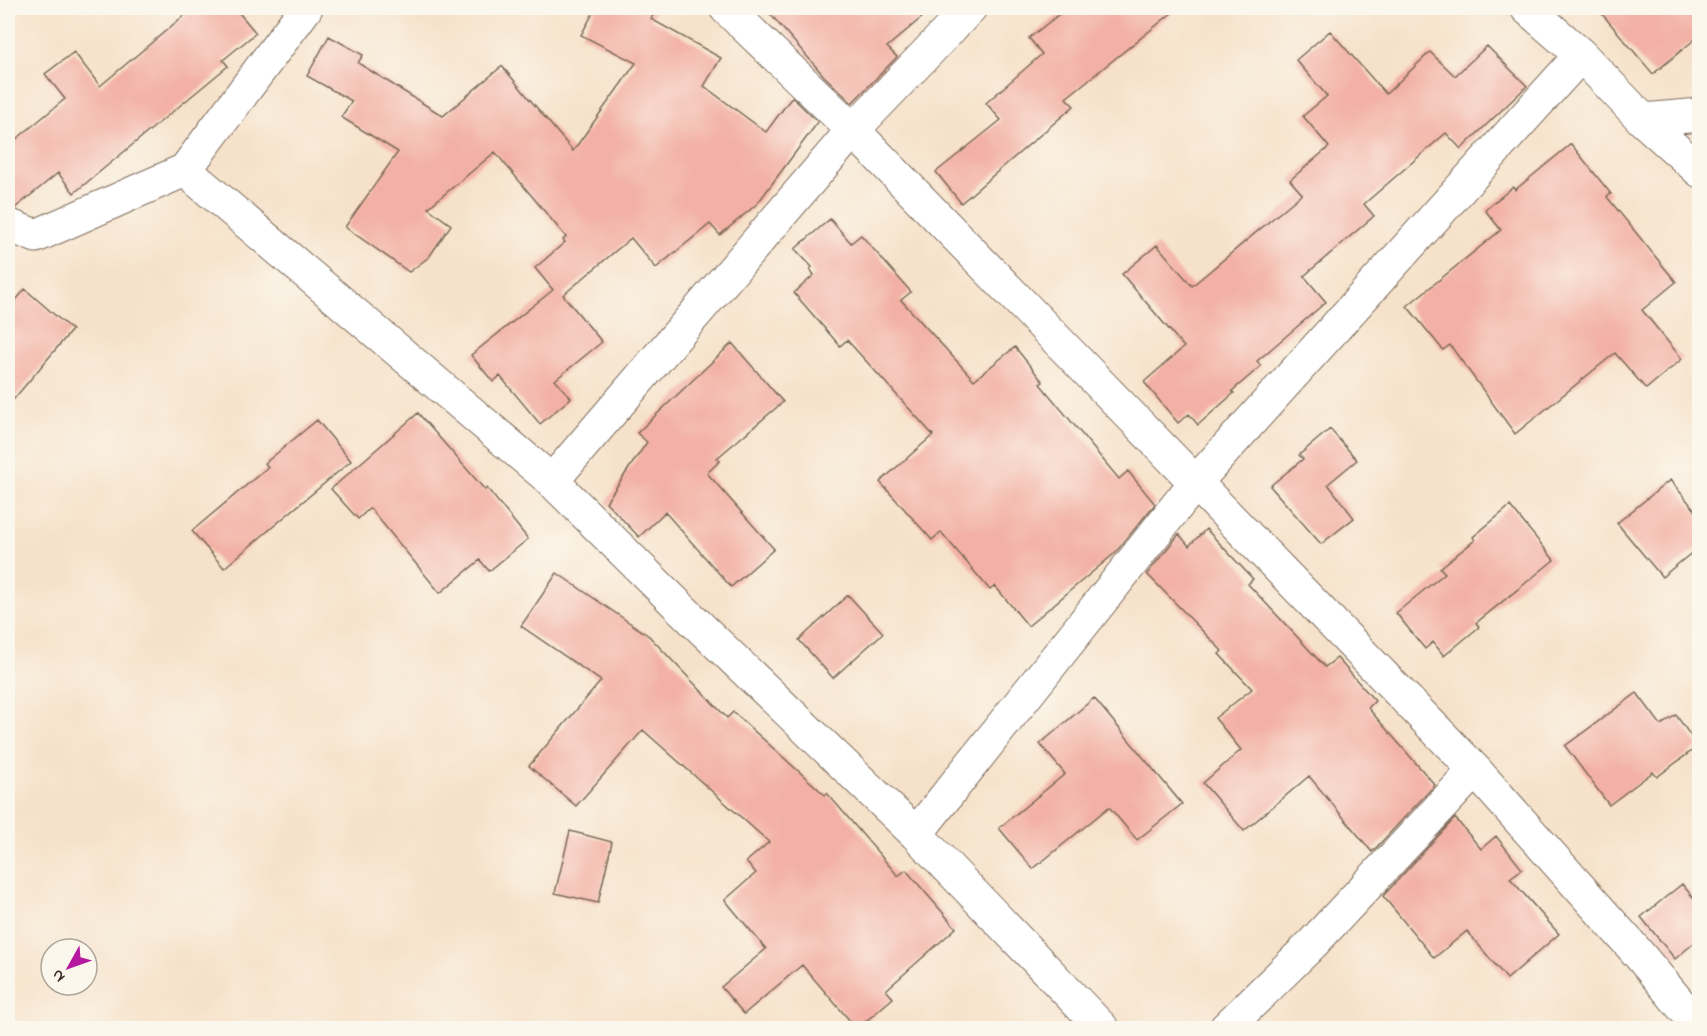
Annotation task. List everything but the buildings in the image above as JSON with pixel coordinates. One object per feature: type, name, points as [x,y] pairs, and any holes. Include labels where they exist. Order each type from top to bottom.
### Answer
[{"type":"street","points":[[8,225],[36,236],[185,170],[306,8]]},
{"type":"street","points":[[726,8],[853,130],[1475,770],[1636,951],[1700,1028]]},
{"type":"street","points":[[552,481],[853,130],[970,8]]},
{"type":"street","points":[[1527,8],[1581,55],[1643,120],[1700,171]]},
{"type":"street","points":[[916,834],[1195,483],[1581,55]]},
{"type":"street","points":[[1643,120],[1700,115]]},
{"type":"street","points":[[185,170],[552,481],[916,834],[1102,1029]]},
{"type":"street","points":[[1226,1029],[1312,944],[1475,770]]}]
